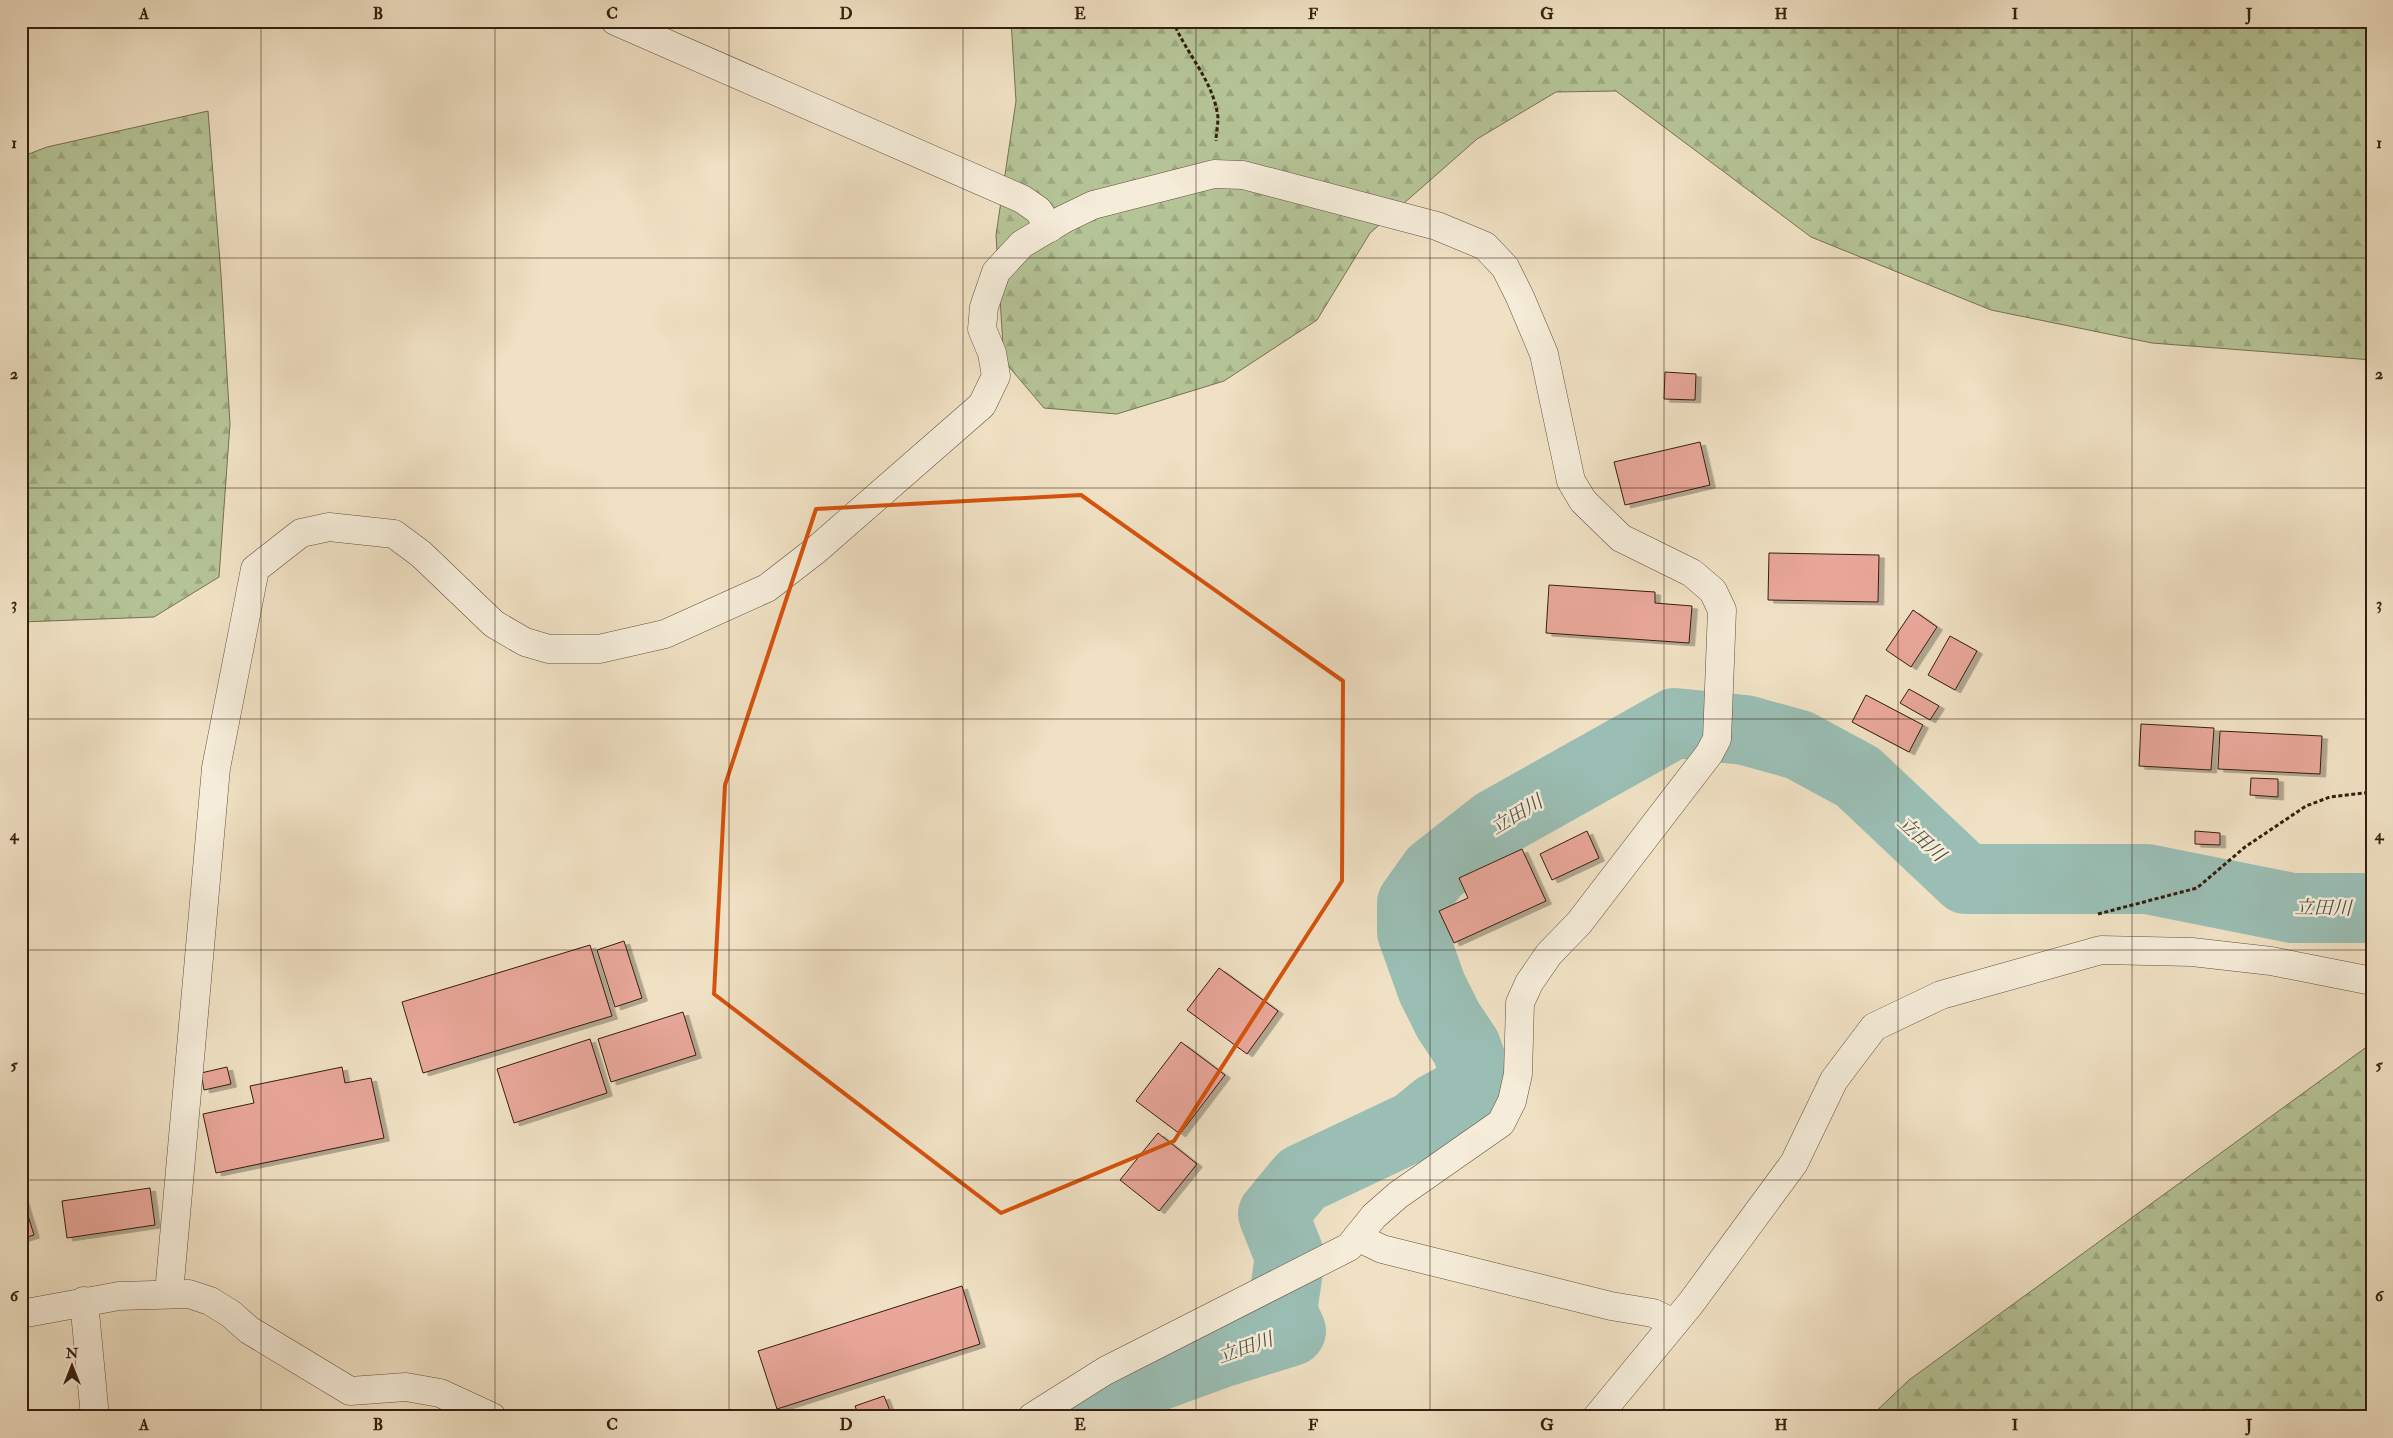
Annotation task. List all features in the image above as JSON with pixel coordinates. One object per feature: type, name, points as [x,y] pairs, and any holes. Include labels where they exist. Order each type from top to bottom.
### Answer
[{"type":"street","points":[[615,21],[1022,199],[1038,210],[1050,228]]},
{"type":"street","points":[[170,1293],[216,768],[255,569],[301,533],[329,527],[350,528],[394,534],[421,554],[494,624],[525,642],[549,649],[599,649],[665,634],[696,622],[767,588],[816,550],[982,405],[996,376],[992,353],[982,329],[984,307],[996,272],[1022,244],[1093,205],[1214,174],[1243,175],[1427,223],[1485,246],[1505,267],[1544,354],[1571,481],[1583,501],[1621,538],[1692,573],[1713,591],[1722,610],[1717,739],[1710,754],[1579,923],[1549,954],[1529,983],[1520,1003],[1516,1083],[1512,1101],[1501,1123],[1398,1195],[1374,1216],[1349,1247],[1105,1371],[1032,1417]]},
{"type":"street","points":[[1596,1417],[1674,1323],[1794,1163],[1834,1080],[1874,1028],[1941,995],[2101,950],[2200,953],[2271,961],[2372,981]]},
{"type":"street","points":[[1356,1237],[1382,1249],[1611,1306],[1653,1313],[1674,1323]]},
{"type":"street","points":[[21,1314],[119,1296],[170,1293],[189,1294],[210,1301],[231,1314],[249,1330],[350,1391],[406,1388],[440,1393],[492,1417]]},
{"type":"street","points":[[84,1301],[95,1417]]},
{"type":"path","points":[[1173,21],[1181,41],[1212,94],[1218,118],[1214,174]]},
{"type":"path","points":[[2092,916],[2197,888],[2245,847],[2306,806],[2330,797],[2372,792]]},
{"type":"highlighted area","points":[[1081,495],[1343,681],[1342,881],[1174,1141],[1001,1213],[714,994],[725,785],[816,509]]},
{"type":"green space","points":[[1011,21],[2372,21],[2372,360],[2152,343],[1991,310],[1811,237],[1616,91],[1556,92],[1477,139],[1370,233],[1317,320],[1224,381],[1117,414],[1044,408],[1004,361],[996,235],[1016,101]]},
{"type":"green space","points":[[208,111],[230,424],[219,577],[154,617],[21,622],[21,157],[47,147]]},
{"type":"green space","points":[[2372,1043],[2372,1417],[1870,1417],[1909,1380]]},
{"type":"building","points":[[1665,372],[1696,374],[1695,400],[1664,399]]},
{"type":"building","points":[[1700,442],[1710,485],[1625,505],[1614,462]]},
{"type":"building","points":[[1769,553],[1879,555],[1878,602],[1768,600]]},
{"type":"building","points":[[1549,585],[1655,592],[1655,603],[1692,606],[1689,643],[1546,633]]},
{"type":"building","points":[[1913,610],[1937,627],[1911,667],[1886,650]]},
{"type":"building","points":[[1950,636],[1977,651],[1955,690],[1928,675]]},
{"type":"building","points":[[1909,689],[1939,706],[1930,720],[1900,703]]},
{"type":"building","points":[[1866,695],[1923,725],[1909,752],[1852,722]]},
{"type":"building","points":[[2141,724],[2214,728],[2211,770],[2139,766]]},
{"type":"building","points":[[2220,731],[2322,736],[2320,774],[2218,769]]},
{"type":"building","points":[[2251,778],[2278,779],[2278,797],[2250,795]]},
{"type":"building","points":[[1587,831],[1599,858],[1552,880],[1540,854]]},
{"type":"building","points":[[2195,831],[2220,833],[2220,845],[2195,844]]},
{"type":"building","points":[[1522,849],[1546,901],[1454,943],[1439,911],[1468,898],[1459,878]]},
{"type":"building","points":[[624,941],[642,998],[615,1007],[597,950]]},
{"type":"building","points":[[590,945],[612,1016],[423,1073],[402,1002]]},
{"type":"building","points":[[1219,968],[1278,1011],[1247,1054],[1187,1010]]},
{"type":"building","points":[[683,1012],[696,1055],[611,1082],[598,1039]]},
{"type":"building","points":[[590,1039],[607,1093],[514,1123],[497,1069]]},
{"type":"building","points":[[1181,1042],[1225,1075],[1180,1134],[1136,1101]]},
{"type":"building","points":[[227,1067],[231,1084],[204,1090],[201,1073]]},
{"type":"building","points":[[342,1067],[345,1083],[371,1078],[384,1138],[216,1173],[203,1114],[254,1103],[250,1086]]},
{"type":"building","points":[[1158,1133],[1197,1164],[1159,1211],[1120,1180]]},
{"type":"building","points":[[150,1188],[155,1225],[67,1238],[62,1201]]},
{"type":"building","points":[[21,1193],[34,1235],[21,1239]]},
{"type":"building","points":[[962,1286],[980,1344],[777,1409],[758,1351]]},
{"type":"building","points":[[884,1396],[892,1416],[859,1417],[855,1406]]},
{"type":"waterway","name":"立田川","points":[[1076,1417],[1146,1380],[1220,1353],[1291,1331],[1282,1311],[1290,1257],[1273,1214],[1302,1179],[1414,1126],[1436,1108],[1471,1089],[1478,1080],[1466,1047],[1448,1020],[1432,988],[1412,932],[1412,903],[1434,872],[1495,824],[1675,723],[1745,730],[1799,745],[1858,777],[1966,879],[2147,879],[2292,908],[2372,908]]}]
